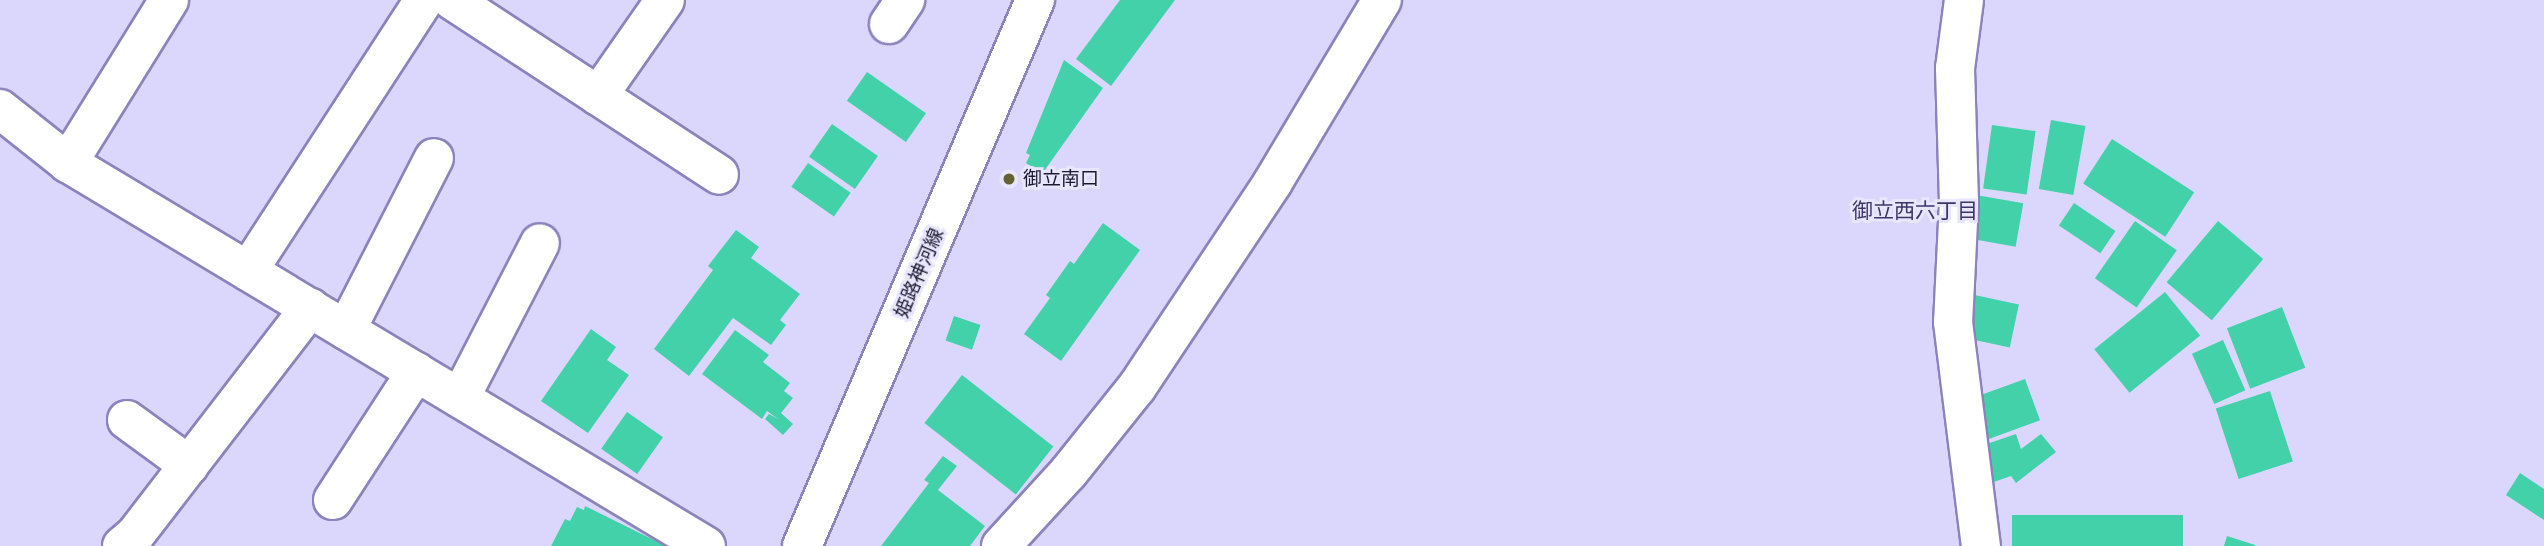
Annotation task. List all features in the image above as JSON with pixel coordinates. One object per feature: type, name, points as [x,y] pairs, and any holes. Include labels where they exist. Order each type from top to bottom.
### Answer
[{"type":"street","points":[[68,163],[169,0]]},
{"type":"street","points":[[248,271],[424,0]]},
{"type":"street","points":[[452,0],[719,175]]},
{"type":"street","points":[[598,96],[664,0]]},
{"type":"street","name":"姫路神河線","points":[[802,546],[1035,0]]},
{"type":"street","points":[[1001,546],[1068,473],[1137,387],[1273,182],[1382,0]]},
{"type":"street","points":[[1964,0],[1955,68],[1959,201],[1953,322],[1981,546]]},
{"type":"street","points":[[0,109],[68,163],[706,546]]},
{"type":"street","points":[[346,330],[434,158]]},
{"type":"street","points":[[460,398],[540,243]]},
{"type":"street","points":[[122,546],[135,535],[310,308]]},
{"type":"street","points":[[333,500],[416,372]]},
{"type":"street","points":[[127,420],[189,465]]},
{"type":"building","points":[[1120,0],[1175,0],[1111,86],[1076,59]]},
{"type":"building","points":[[1064,60],[1103,88],[1042,174],[1026,163],[1030,155],[1026,153]]},
{"type":"building","points":[[867,72],[926,113],[906,142],[847,101]]},
{"type":"building","points":[[2051,120],[2085,126],[2073,195],[2039,189]]},
{"type":"building","points":[[832,124],[878,156],[855,189],[809,157]]},
{"type":"building","points":[[1992,125],[2036,131],[2027,195],[1983,188]]},
{"type":"building","points":[[2112,139],[2194,192],[2165,237],[2083,183]]},
{"type":"building","points":[[808,163],[851,193],[834,217],[791,187]]},
{"type":"building","points":[[1976,195],[2023,203],[2016,247],[1968,238]]},
{"type":"building","points":[[2074,203],[2115,231],[2100,253],[2059,225]]},
{"type":"building","points":[[2135,221],[2177,250],[2137,308],[2095,278]]},
{"type":"building","points":[[2218,221],[2263,259],[2212,320],[2167,282]]},
{"type":"building","points":[[1103,223],[1140,250],[1061,361],[1024,334],[1050,298],[1046,295],[1070,261],[1074,264]]},
{"type":"building","points":[[736,230],[759,247],[751,258],[800,294],[780,320],[786,325],[771,345],[733,318],[689,376],[654,349],[713,270],[708,266]]},
{"type":"building","points":[[2165,292],[2200,336],[2130,393],[2094,349]]},
{"type":"building","points":[[1970,294],[2019,304],[2010,347],[1961,337]]},
{"type":"building","points":[[2282,307],[2305,368],[2250,389],[2227,328]]},
{"type":"building","points":[[954,316],[980,325],[972,350],[946,341]]},
{"type":"building","points":[[591,329],[616,347],[607,360],[629,375],[588,433],[541,401]]},
{"type":"building","points":[[735,330],[769,355],[763,362],[790,383],[784,391],[793,398],[781,413],[793,424],[783,435],[765,419],[769,414],[778,419],[767,411],[762,419],[702,374]]},
{"type":"building","points":[[2223,340],[2245,390],[2214,404],[2192,354]]},
{"type":"building","points":[[962,375],[1053,446],[1016,494],[924,423]]},
{"type":"building","points":[[2025,379],[2040,420],[1983,441],[1968,400]]},
{"type":"building","points":[[2270,391],[2293,461],[2239,479],[2216,409]]},
{"type":"building","points":[[627,412],[663,437],[637,474],[601,449]]},
{"type":"building","points":[[2016,434],[2021,449],[2041,434],[2056,452],[2016,483],[2011,476],[1988,484],[1975,448]]},
{"type":"building","points":[[943,456],[957,466],[938,490],[985,526],[970,546],[881,546],[929,483],[924,480]]},
{"type":"building","points":[[2520,473],[2544,489],[2544,520],[2506,495]]},
{"type":"building","points":[[585,506],[666,546],[551,546],[565,519],[570,521],[577,507],[584,510]]},
{"type":"building","points":[[2012,515],[2183,515],[2183,546],[2012,546]]},
{"type":"building","points":[[2227,536],[2255,545],[2255,546],[2224,546]]},
{"type":"place","name":"御立南口","points":[[1009,179]]},
{"type":"district","name":"御立西六丁目","points":[[1915,211]]}]
